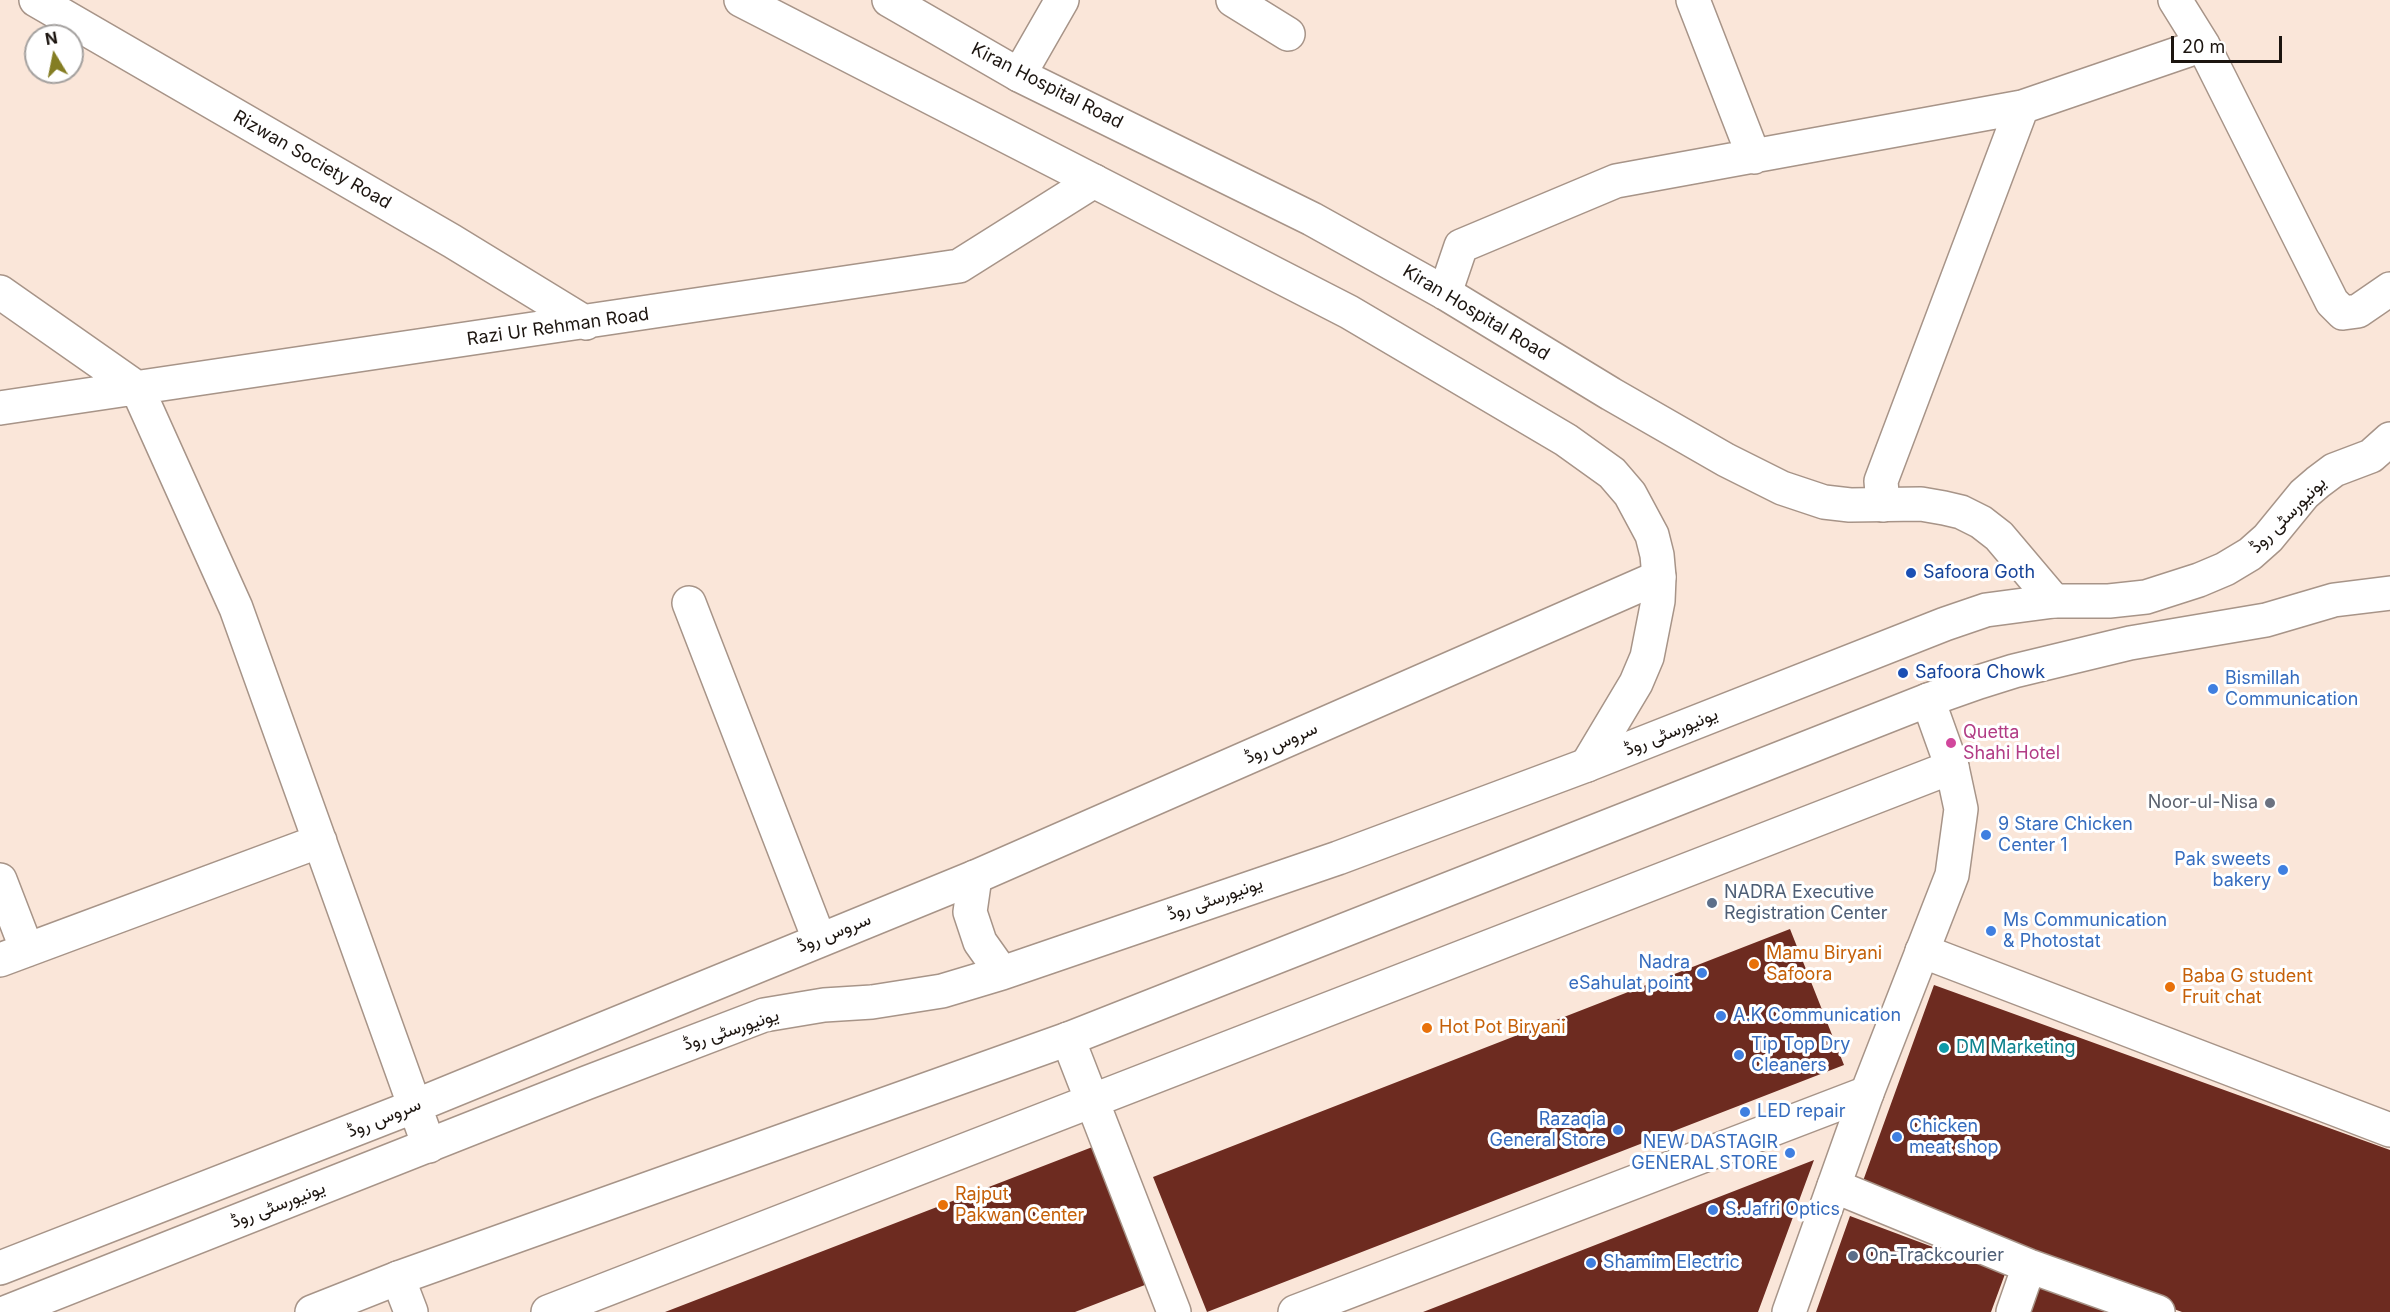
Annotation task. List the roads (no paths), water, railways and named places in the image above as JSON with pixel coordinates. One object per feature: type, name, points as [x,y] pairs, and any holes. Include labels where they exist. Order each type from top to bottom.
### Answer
[{"type":"street","name":"Rizwan Society Road","points":[[36,0],[452,241],[586,323]]},
{"type":"street","points":[[741,0],[1349,312],[1566,440],[1612,473],[1642,514],[1652,535],[1659,577],[1654,629],[1647,657],[1636,683],[1587,765]]},
{"type":"street","name":"Kiran Hospital Road","points":[[889,0],[1019,75],[1312,219],[1445,293],[1611,394],[1726,460],[1773,483],[1802,496],[1824,502],[1850,506],[1921,504],[1961,512],[1981,522],[1999,536],[2054,601]]},
{"type":"street","points":[[1019,75],[1062,0]]},
{"type":"street","points":[[1233,0],[1288,34]]},
{"type":"street","points":[[1694,0],[1754,157]]},
{"type":"street","points":[[2175,0],[2203,45],[2332,302],[2343,313],[2358,311],[2390,289]]},
{"type":"street","points":[[1445,293],[1461,246],[1616,181],[2022,106],[2203,45]]},
{"type":"street","points":[[1882,505],[1881,481],[2022,106]]},
{"type":"street","name":"Razi Ur Rehman Road","points":[[0,408],[959,266],[1094,181]]},
{"type":"street","points":[[0,292],[137,388],[236,608],[429,1146]]},
{"type":"street","name":"یونیورسٹی روڈ","points":[[7,1312],[597,1078],[764,1015],[824,1005],[872,1002],[924,994],[1002,973],[1338,858],[1587,765],[1986,610],[2054,601],[2109,601],[2146,597],[2199,580],[2225,569],[2250,554],[2268,538],[2318,482],[2334,470],[2371,456],[2390,440]]},
{"type":"street","name":"سروس روڈ","points":[[0,1268],[415,1106],[975,877],[1659,577]]},
{"type":"street","points":[[312,1312],[398,1278],[1068,1040],[1928,700],[2014,671],[2130,643],[2266,620],[2334,600],[2390,593]]},
{"type":"street","points":[[689,603],[819,939]]},
{"type":"street","points":[[1789,1312],[1866,1093],[1952,875],[1961,809],[1952,767],[1928,700]]},
{"type":"street","points":[[548,1312],[1952,767]]},
{"type":"street","points":[[0,880],[13,955],[320,841]]},
{"type":"street","points":[[975,877],[970,912],[980,942],[1002,973]]},
{"type":"street","points":[[1922,951],[2390,1130]]},
{"type":"street","points":[[1068,1040],[1174,1312]]},
{"type":"street","points":[[1295,1312],[1866,1093]]},
{"type":"street","points":[[1834,1186],[2029,1266],[2158,1312]]},
{"type":"street","points":[[2013,1312],[2029,1266]]},
{"type":"street","points":[[398,1278],[411,1312]]},
{"type":"place","name":"Safoora Goth","points":[[1911,573]]},
{"type":"place","name":"Safoora Chowk","points":[[1903,673]]},
{"type":"place","name":"Bismillah Communication","points":[[2213,689]]},
{"type":"place","name":"Quetta Shahi Hotel","points":[[1951,743]]},
{"type":"place","name":"Noor-ul-Nisa","points":[[2270,803]]},
{"type":"place","name":"9 Stare Chicken Center 1","points":[[1986,835]]},
{"type":"place","name":"Pak sweets bakery","points":[[2283,870]]},
{"type":"place","name":"NADRA Executive Registration Center","points":[[1712,903]]},
{"type":"place","name":"Ms Communication & Photostat","points":[[1991,931]]},
{"type":"place","name":"Mamu Biryani Safoora","points":[[1754,964]]},
{"type":"place","name":"Nadra eSahulat point","points":[[1702,973]]},
{"type":"place","name":"Baba G student Fruit chat","points":[[2170,987]]},
{"type":"place","name":"A.K Communication","points":[[1721,1016]]},
{"type":"place","name":"Hot Pot Biryani","points":[[1427,1028]]},
{"type":"place","name":"DM Marketing","points":[[1944,1048]]},
{"type":"place","name":"Tip Top Dry Cleaners","points":[[1739,1055]]},
{"type":"place","name":"LED repair","points":[[1745,1112]]},
{"type":"place","name":"Razaqia General Store","points":[[1618,1130]]},
{"type":"place","name":"Chicken meat shop","points":[[1897,1137]]},
{"type":"place","name":"NEW DASTAGIR GENERAL STORE","points":[[1790,1153]]},
{"type":"place","name":"Rajput Pakwan Center","points":[[943,1205]]},
{"type":"place","name":"S.Jafri Optics","points":[[1713,1210]]},
{"type":"place","name":"On-Trackcourier","points":[[1853,1256]]},
{"type":"place","name":"Shamim Electric","points":[[1591,1263]]}]
